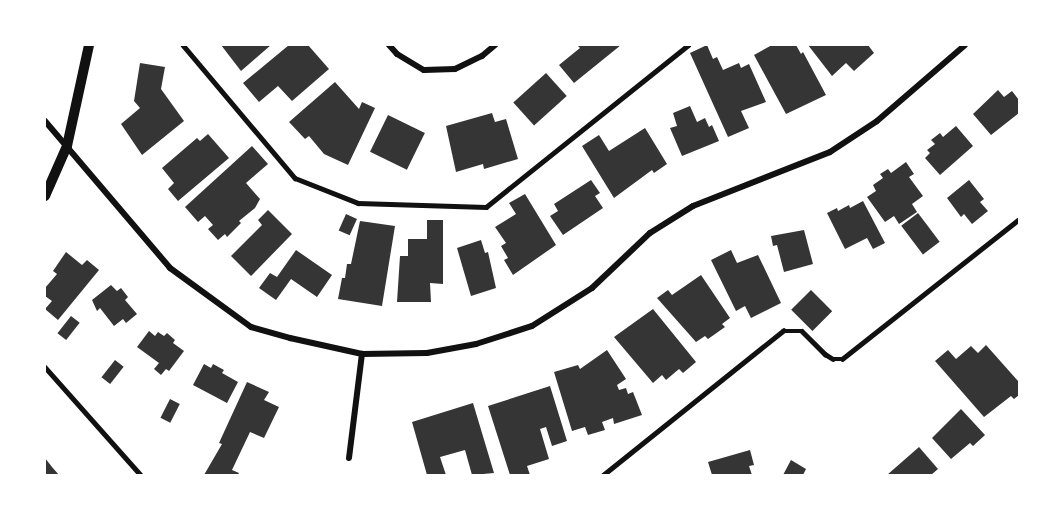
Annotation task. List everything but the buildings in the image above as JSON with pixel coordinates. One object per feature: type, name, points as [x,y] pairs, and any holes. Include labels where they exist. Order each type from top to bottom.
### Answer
[{"type":"street","points":[[45,196],[67,146],[77,90],[89,45]]},
{"type":"street","points":[[389,45],[397,54],[424,70],[455,69],[482,56],[495,45]]},
{"type":"street","points":[[45,120],[170,268],[251,327],[362,354],[427,353],[476,344],[532,326],[592,288],[650,233],[693,206],[813,159],[877,121],[965,45]]},
{"type":"street","points":[[349,458],[354,403],[362,354]]},
{"type":"lane","points":[[183,45],[295,178],[358,203],[486,207],[688,45]]},
{"type":"lane","points":[[603,475],[783,331],[802,331],[825,354],[833,359],[842,359],[1019,219]]},
{"type":"lane","points":[[45,367],[141,475]]}]
